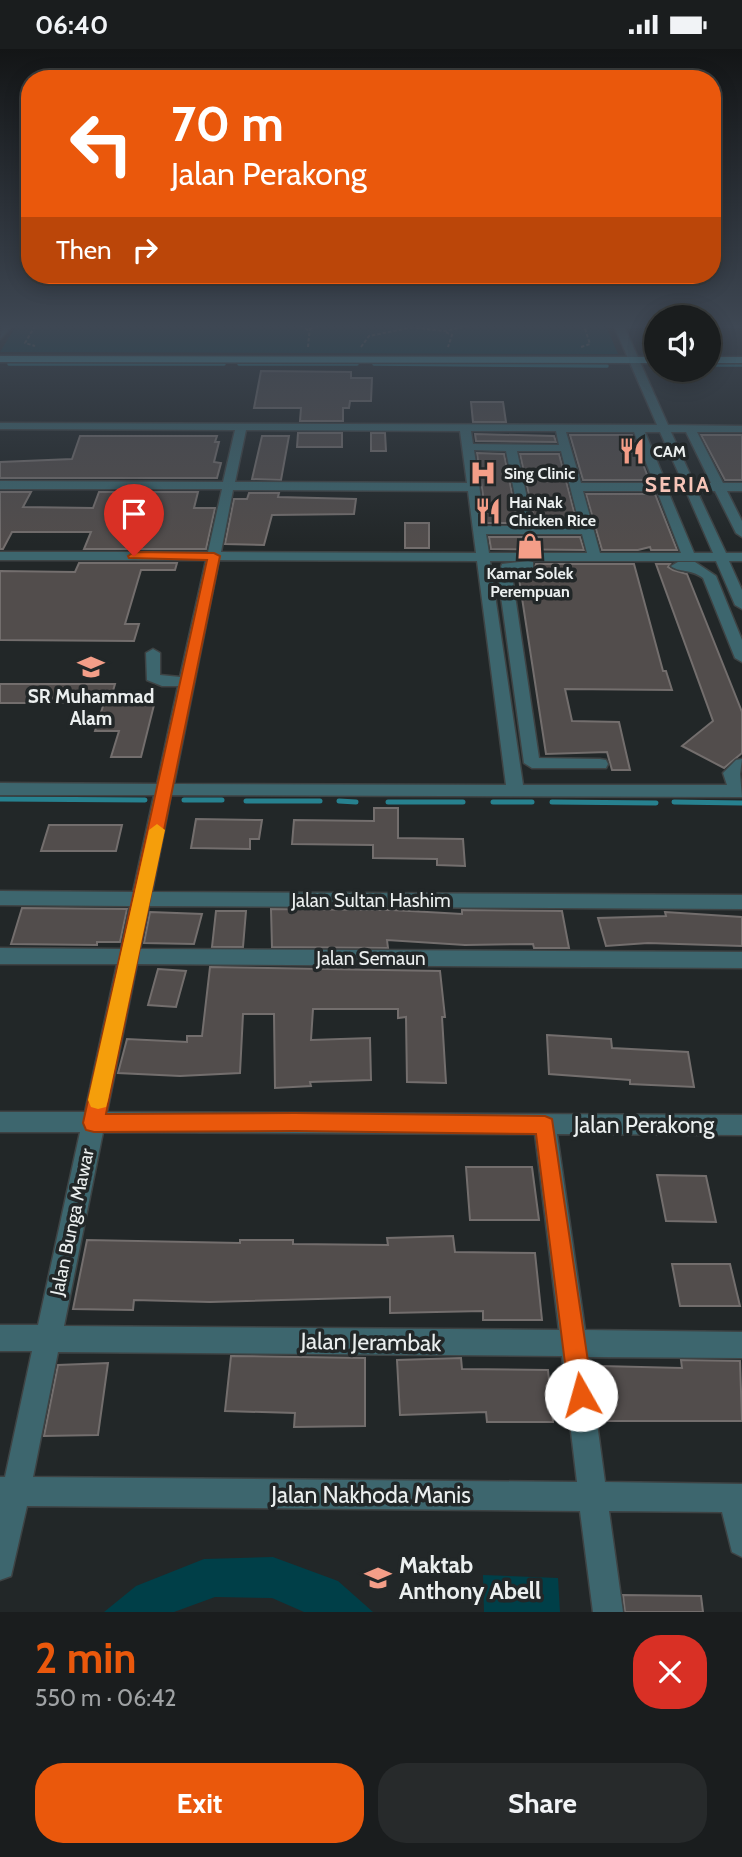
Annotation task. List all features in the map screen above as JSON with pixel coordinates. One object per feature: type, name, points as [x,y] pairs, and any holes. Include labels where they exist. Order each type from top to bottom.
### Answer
[{"type":"street","points":[[650,399],[742,605]]},
{"type":"street","points":[[0,425],[742,429]]},
{"type":"street","name":"Jalan Bunga Mawar","points":[[0,1565],[8,1491],[47,1338],[241,426]]},
{"type":"street","points":[[465,428],[515,791]]},
{"type":"street","points":[[560,428],[594,557]]},
{"type":"street","points":[[638,429],[689,557]]},
{"type":"street","points":[[690,429],[742,533]]},
{"type":"street","points":[[468,447],[566,448]]},
{"type":"street","points":[[511,448],[528,530]]},
{"type":"street","points":[[0,485],[473,487]]},
{"type":"street","points":[[575,487],[742,488]]},
{"type":"street","points":[[479,530],[587,530]]},
{"type":"street","points":[[0,556],[742,557]]},
{"type":"street","points":[[600,764],[532,762],[505,575],[508,567],[676,565],[701,569],[709,576],[742,658]]},
{"type":"street","points":[[153,653],[152,677],[162,681],[187,683]]},
{"type":"street","points":[[0,789],[740,791],[731,773],[742,764]]},
{"type":"street","name":"Jalan Sultan Hashim","points":[[0,898],[742,902]]},
{"type":"street","name":"Jalan Semaun","points":[[0,956],[742,960]]},
{"type":"street","name":"Jalan Perakong","points":[[0,1122],[742,1125]]},
{"type":"street","points":[[545,1125],[608,1612]]},
{"type":"street","name":"Jalan Jerambak","points":[[0,1338],[742,1345]]},
{"type":"street","name":"Jalan Nakhoda Manis","points":[[8,1491],[738,1498]]},
{"type":"street","points":[[738,1498],[742,1542]]},
{"type":"shaded area","points":[[273,1557],[338,1581],[373,1612],[304,1612],[272,1598],[215,1597],[174,1612],[104,1612],[136,1586],[204,1559]]},
{"type":"shaded area","points":[[483,1575],[558,1578],[560,1612],[484,1612]]},
{"type":"building","points":[[256,399],[371,399],[350,401],[349,408],[343,408],[343,421],[300,421],[301,408],[254,408]]},
{"type":"building","points":[[471,402],[503,402],[506,422],[473,422]]},
{"type":"building","points":[[298,433],[342,433],[342,447],[297,447]]},
{"type":"building","points":[[371,433],[385,433],[386,451],[371,451]]},
{"type":"building","points":[[475,434],[554,436],[556,442],[476,441]]},
{"type":"building","points":[[570,435],[632,435],[649,480],[583,480]]},
{"type":"building","points":[[701,435],[742,435],[742,480],[725,480]]},
{"type":"building","points":[[80,436],[217,436],[215,442],[219,442],[214,462],[221,463],[217,478],[0,478],[0,462],[72,459]]},
{"type":"building","points":[[262,436],[289,436],[281,480],[252,479]]},
{"type":"building","points":[[477,453],[504,454],[518,523],[487,523]]},
{"type":"building","points":[[520,454],[559,454],[577,523],[535,523]]},
{"type":"building","points":[[0,492],[31,492],[23,507],[93,508],[99,492],[198,492],[194,508],[215,508],[206,549],[84,549],[91,532],[12,532],[3,549],[0,549]]},
{"type":"building","points":[[249,493],[279,493],[278,497],[356,499],[354,514],[272,515],[264,545],[225,544],[234,499],[247,499]]},
{"type":"building","points":[[586,494],[655,494],[677,550],[651,550],[650,547],[638,550],[602,550]]},
{"type":"building","points":[[405,523],[429,523],[429,548],[405,548]]},
{"type":"building","points":[[489,537],[580,537],[584,550],[491,549]]},
{"type":"building","points":[[79,563],[177,563],[175,570],[141,570],[125,624],[139,624],[134,641],[0,640],[0,571],[75,572]]},
{"type":"building","points":[[536,564],[634,564],[663,671],[666,671],[672,690],[565,689],[572,721],[619,722],[630,770],[612,770],[607,752],[546,754],[518,572],[533,571]]},
{"type":"building","points":[[656,564],[670,564],[668,567],[673,570],[687,574],[742,712],[742,753],[724,768],[682,746],[713,721]]},
{"type":"building","points":[[0,684],[115,684],[110,701],[155,701],[141,757],[111,757],[119,731],[95,731],[104,703],[0,703]]},
{"type":"building","points":[[374,808],[398,808],[398,838],[463,839],[465,866],[437,865],[437,859],[373,858],[373,845],[292,844],[294,820],[374,821]]},
{"type":"building","points":[[196,819],[262,820],[259,839],[250,839],[250,849],[191,848]]},
{"type":"building","points":[[49,825],[122,825],[116,851],[41,851]]},
{"type":"building","points":[[22,908],[127,909],[120,942],[97,942],[97,945],[11,944]]},
{"type":"building","points":[[271,909],[392,910],[462,914],[462,910],[562,911],[569,948],[534,948],[533,944],[465,945],[387,940],[388,948],[272,947]]},
{"type":"building","points":[[216,911],[246,911],[243,947],[212,947]]},
{"type":"building","points":[[150,912],[202,914],[194,944],[144,943]]},
{"type":"building","points":[[665,912],[742,917],[742,946],[648,943],[606,946],[598,918],[666,916]]},
{"type":"building","points":[[210,967],[440,971],[445,1017],[442,1017],[446,1083],[407,1082],[406,1017],[398,1018],[398,1009],[313,1009],[311,1040],[370,1038],[371,1080],[310,1082],[311,1086],[275,1088],[274,1014],[243,1014],[240,1073],[180,1076],[118,1073],[127,1039],[187,1042],[187,1036],[202,1036]]},
{"type":"building","points":[[158,969],[186,971],[176,1007],[148,1005]]},
{"type":"building","points":[[547,1035],[611,1039],[612,1048],[688,1052],[694,1087],[630,1084],[630,1080],[549,1074]]},
{"type":"building","points":[[466,1167],[532,1167],[539,1220],[470,1220]]},
{"type":"building","points":[[657,1175],[706,1176],[716,1222],[666,1221]]},
{"type":"building","points":[[453,1236],[455,1252],[535,1253],[542,1320],[483,1320],[483,1311],[390,1313],[390,1297],[210,1302],[134,1300],[133,1310],[73,1309],[87,1240],[240,1243],[240,1240],[293,1240],[293,1244],[388,1245],[387,1238]]},
{"type":"building","points":[[672,1264],[730,1264],[740,1306],[680,1306]]},
{"type":"building","points":[[231,1356],[365,1358],[365,1426],[294,1427],[295,1413],[225,1411]]},
{"type":"building","points":[[461,1358],[462,1369],[548,1370],[553,1422],[487,1422],[486,1412],[400,1415],[397,1360]]},
{"type":"building","points":[[681,1360],[740,1361],[742,1421],[608,1421],[601,1366],[682,1368]]},
{"type":"building","points":[[108,1363],[98,1435],[44,1436],[58,1365]]},
{"type":"building","points":[[623,1595],[701,1596],[703,1612],[625,1612]]},
{"type":"waterway","points":[[0,799],[145,800]]},
{"type":"waterway","points":[[184,800],[222,800]]},
{"type":"waterway","points":[[246,801],[320,801]]},
{"type":"waterway","points":[[339,801],[356,802]]},
{"type":"waterway","points":[[388,802],[463,802]]},
{"type":"waterway","points":[[493,802],[532,802]]},
{"type":"waterway","points":[[552,802],[656,803]]},
{"type":"waterway","points":[[674,802],[742,803]]},
{"type":"slow traffic","points":[[98,1100],[157,830]]},
{"type":"place","name":"CAM","points":[[632,451]]},
{"type":"place","name":"Sing Clinic","points":[[483,473]]},
{"type":"place","name":"Hai Nak Chicken Rice","points":[[488,511]]},
{"type":"place","name":"Kamar Solek Perempuan","points":[[530,546]]},
{"type":"place","name":"SR Muhammad Alam","points":[[91,667]]},
{"type":"place","name":"Maktab Anthony Abell","points":[[378,1578]]},
{"type":"district","name":"SERIA","points":[[678,484]]},
{"type":"route","points":[[134,556],[214,556],[94,1123],[545,1125],[581,1395]]}]
